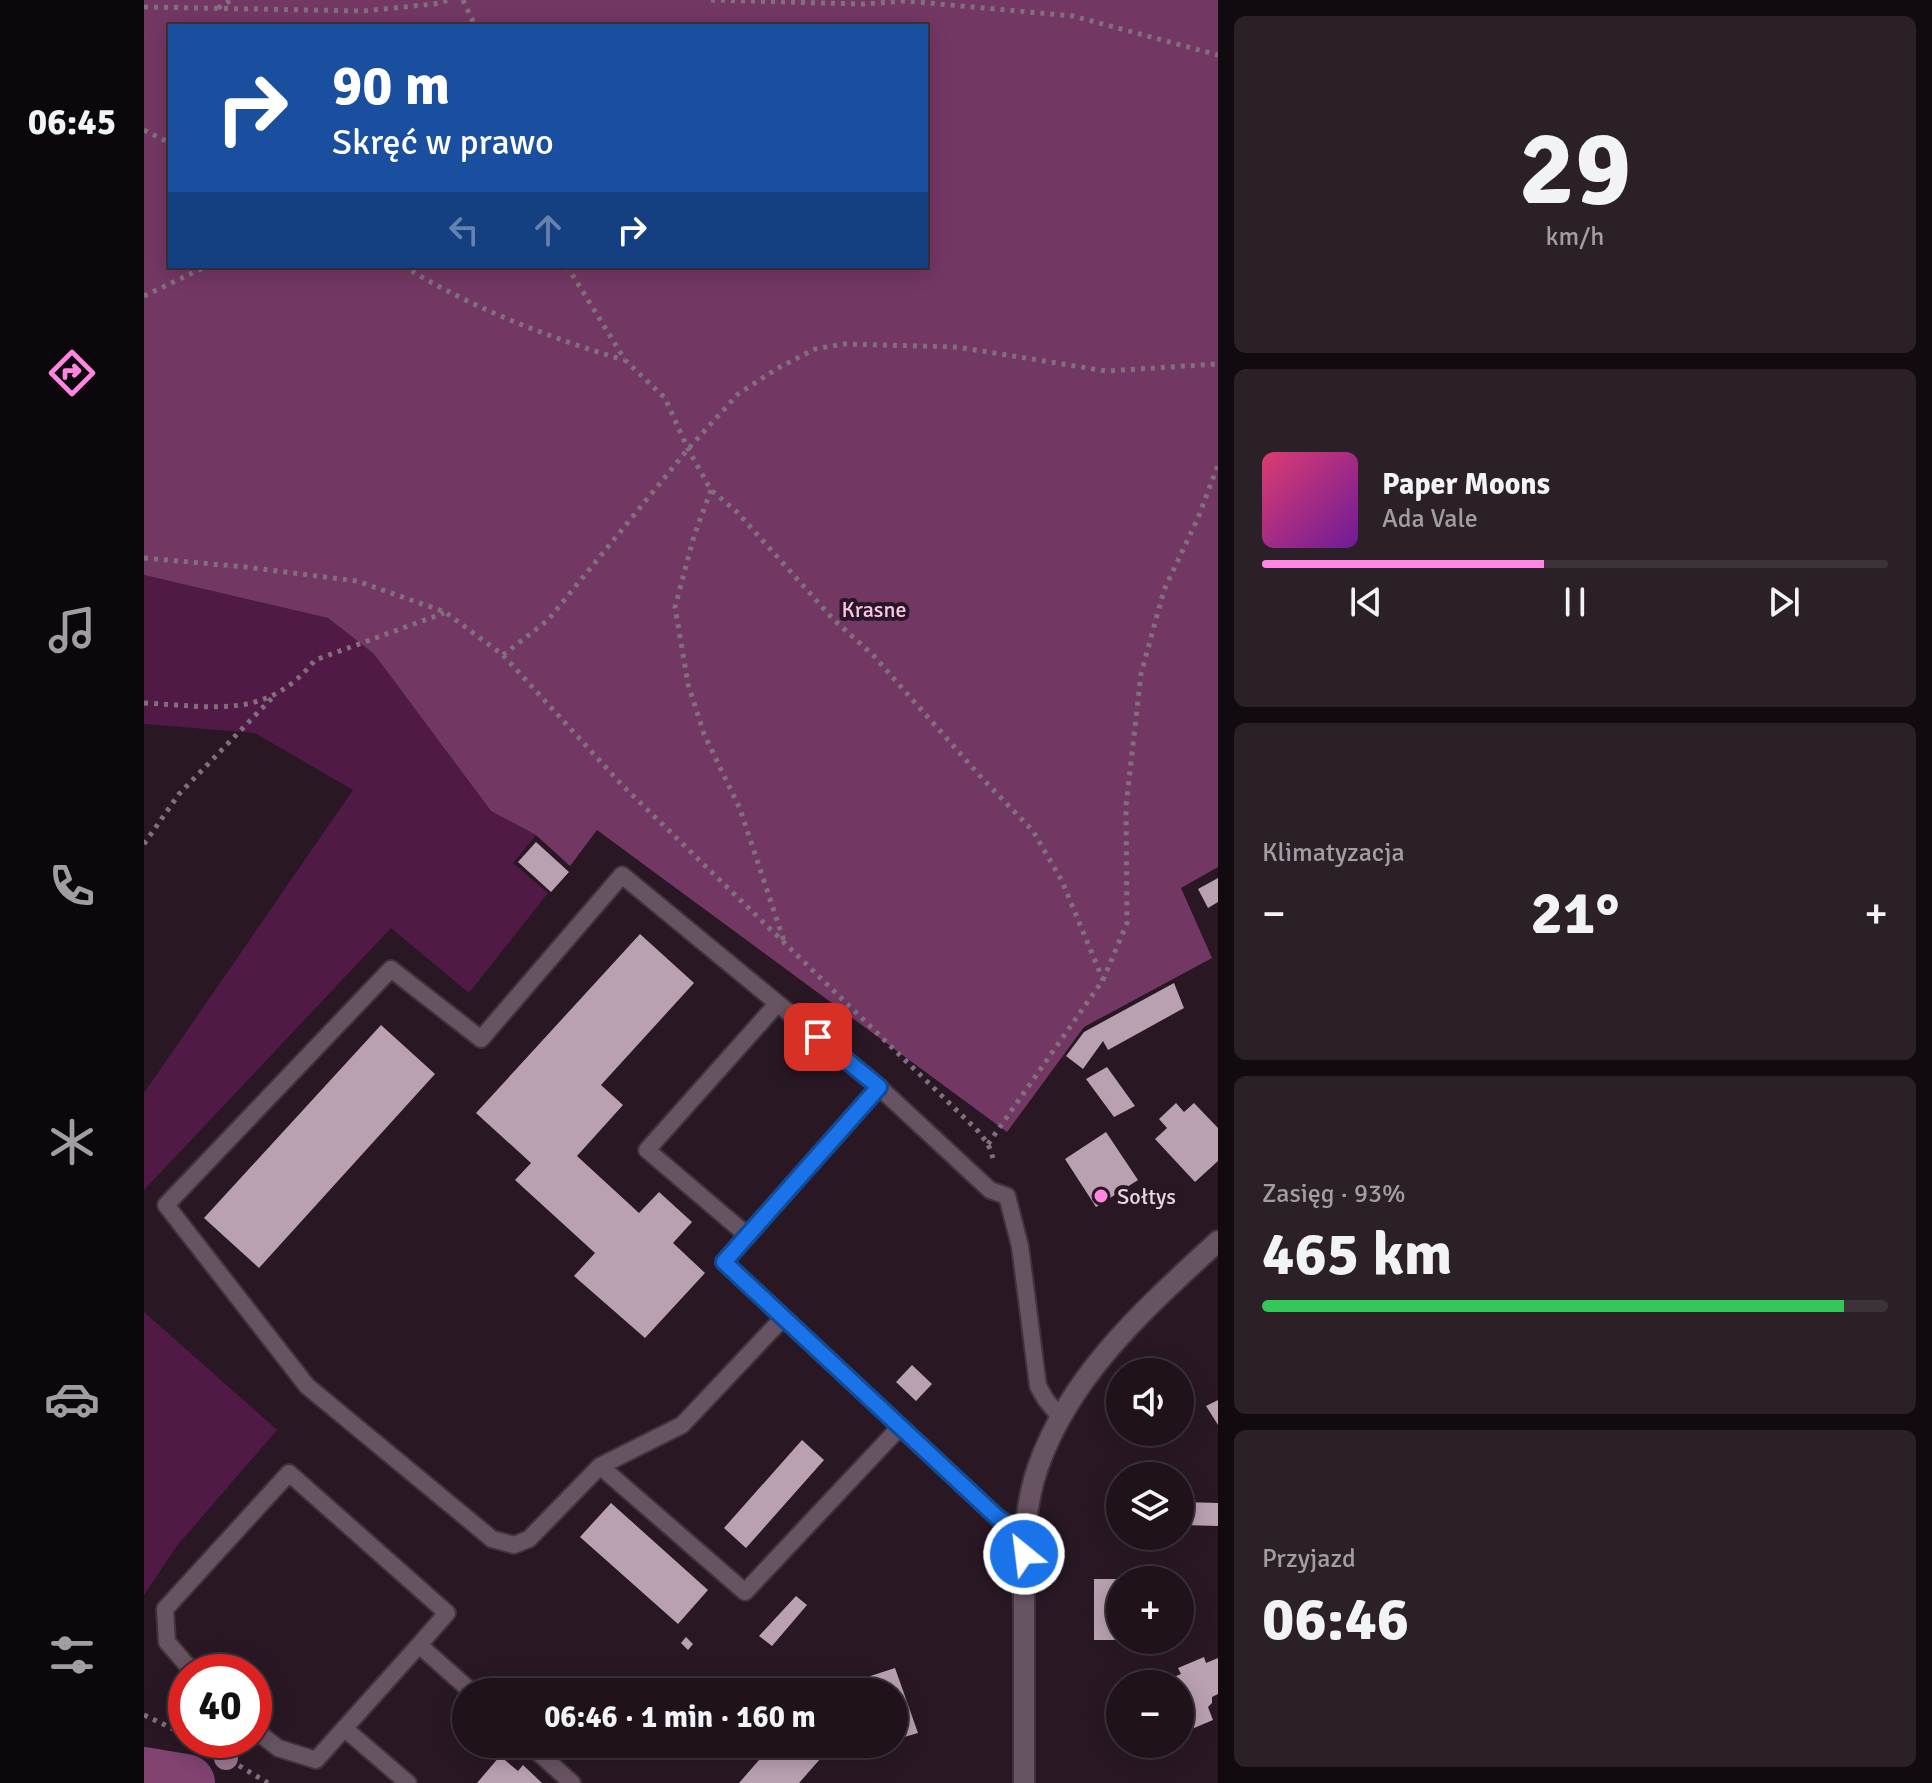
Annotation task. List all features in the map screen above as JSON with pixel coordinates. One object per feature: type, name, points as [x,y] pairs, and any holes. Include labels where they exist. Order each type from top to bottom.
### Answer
[{"type":"street","points":[[1024,1783],[1025,1535],[1038,1468],[1079,1388],[1116,1339],[1218,1241]]},
{"type":"lane","points":[[782,1319],[682,1425],[600,1466],[529,1539],[514,1545],[492,1539],[307,1386],[166,1205],[391,969],[481,1039],[622,875],[879,1087],[990,1190],[1007,1196],[1020,1246],[1038,1386],[1061,1418]]},
{"type":"lane","points":[[748,1236],[647,1150],[777,1004]]},
{"type":"lane","points":[[879,1087],[724,1262],[998,1518],[1025,1535]]},
{"type":"lane","points":[[600,1466],[745,1592],[900,1427]]},
{"type":"lane","points":[[177,1654],[167,1642],[165,1609],[289,1473],[447,1613],[316,1760],[272,1743]]},
{"type":"lane","points":[[419,1645],[456,1678]]},
{"type":"lane","points":[[345,1729],[408,1783]]},
{"type":"lane","points":[[544,1758],[572,1783]]},
{"type":"path","points":[[217,8],[231,0]]},
{"type":"path","points":[[144,7],[363,11],[449,0]]},
{"type":"path","points":[[463,0],[474,24]]},
{"type":"path","points":[[711,0],[862,4],[906,1],[1059,15],[1132,30],[1218,55]]},
{"type":"path","points":[[144,130],[168,142]]},
{"type":"path","points":[[144,296],[203,268]]},
{"type":"path","points":[[406,268],[439,288],[543,334],[625,360]]},
{"type":"path","points":[[568,268],[625,360],[665,398],[711,490],[744,520],[833,619],[873,655],[1033,831],[1062,881],[1103,980]]},
{"type":"path","points":[[503,655],[548,620],[688,449],[738,394],[815,349],[844,344],[957,347],[1106,371],[1218,364]]},
{"type":"path","points":[[988,1144],[1103,980],[1127,923],[1126,806],[1141,674],[1164,590],[1198,518],[1218,465]]},
{"type":"path","points":[[711,490],[694,536],[675,607],[680,638],[688,684],[704,734],[740,809],[786,945]]},
{"type":"path","points":[[144,558],[357,581],[445,612],[503,655],[622,785],[978,1131]]},
{"type":"path","points":[[144,844],[179,794],[273,698],[301,677],[315,660],[445,612]]},
{"type":"path","points":[[144,703],[213,706],[255,703],[273,698]]},
{"type":"path","points":[[144,1715],[168,1726]]},
{"type":"path","points":[[226,1758],[268,1783]]},
{"type":"shaded area","points":[[144,575],[328,618],[374,654],[491,811],[536,835],[513,863],[548,893],[469,993],[391,928],[144,1190],[144,1093],[353,790],[255,733],[144,724]]},
{"type":"shaded area","points":[[144,1312],[277,1430],[176,1547],[144,1595]]},
{"type":"green space","name":"Krasne","points":[[144,0],[1218,0],[1218,867],[1181,888],[1212,958],[1084,1027],[1007,1132],[597,830],[570,866],[536,835],[491,811],[374,654],[328,618],[144,575]]},
{"type":"building","points":[[536,842],[569,872],[551,892],[518,862]]},
{"type":"building","points":[[1218,878],[1218,902],[1208,908],[1198,889]]},
{"type":"building","points":[[640,934],[694,983],[601,1085],[623,1105],[577,1156],[639,1213],[659,1192],[692,1222],[673,1243],[705,1273],[645,1338],[574,1276],[595,1253],[515,1180],[531,1163],[476,1113]]},
{"type":"building","points":[[1174,983],[1184,1008],[1108,1050],[1103,1041],[1083,1069],[1066,1056],[1084,1032]]},
{"type":"building","points":[[381,1025],[435,1074],[259,1268],[204,1218]]},
{"type":"building","points":[[1107,1067],[1135,1106],[1114,1117],[1086,1079]]},
{"type":"building","points":[[1176,1103],[1184,1112],[1194,1103],[1218,1128],[1218,1161],[1195,1182],[1155,1139],[1167,1128],[1159,1119]]},
{"type":"building","points":[[1106,1132],[1138,1180],[1096,1207],[1065,1159]]},
{"type":"building","points":[[912,1365],[932,1384],[916,1401],[896,1382]]},
{"type":"building","points":[[1218,1400],[1218,1425],[1206,1406]]},
{"type":"building","points":[[802,1440],[824,1460],[746,1548],[724,1528]]},
{"type":"building","points":[[1194,1502],[1218,1503],[1218,1526],[1194,1525]]},
{"type":"building","points":[[611,1503],[708,1590],[678,1624],[580,1537]]},
{"type":"building","points":[[1094,1579],[1106,1579],[1106,1640],[1094,1640]]},
{"type":"building","points":[[796,1596],[807,1605],[772,1646],[759,1636]]},
{"type":"building","points":[[686,1637],[693,1644],[688,1650],[681,1643]]},
{"type":"building","points":[[1204,1657],[1206,1663],[1218,1658],[1218,1694],[1212,1697],[1208,1707],[1213,1720],[1194,1728],[1194,1670],[1178,1668]]},
{"type":"building","points":[[895,1668],[899,1678],[864,1678]]},
{"type":"building","points":[[908,1705],[918,1733],[908,1736]]},
{"type":"building","points":[[498,1758],[502,1758],[518,1771],[523,1765],[542,1783],[477,1783]]},
{"type":"building","points":[[761,1758],[821,1758],[799,1783],[739,1783]]},
{"type":"waterway","points":[[144,1776],[186,1783]]},
{"type":"place","name":"Sołtys","points":[[1101,1196]]},
{"type":"route","points":[[818,1037],[879,1087],[724,1262],[998,1518],[1025,1535],[1024,1554]]}]
